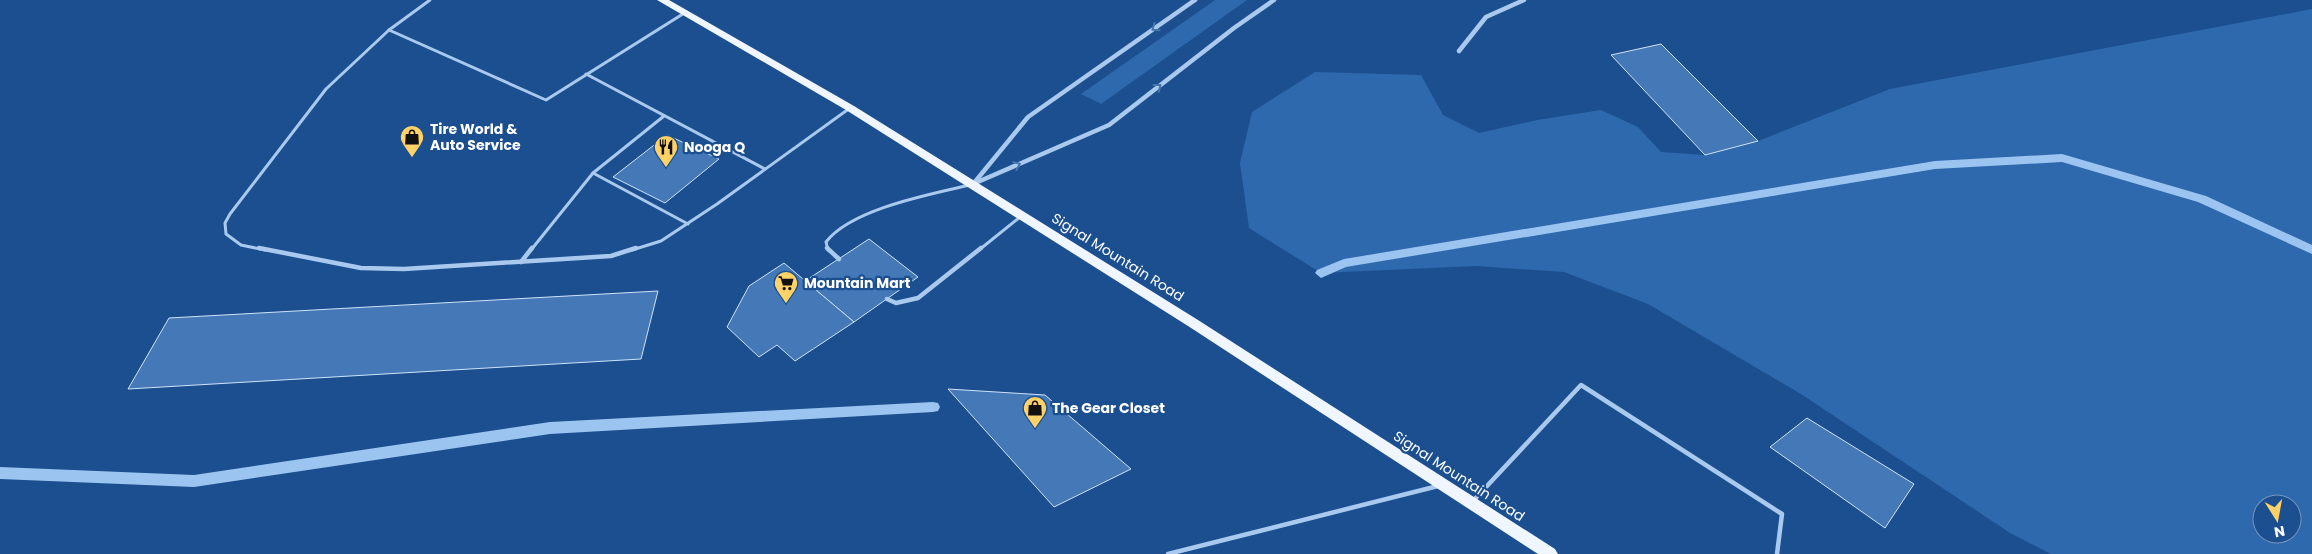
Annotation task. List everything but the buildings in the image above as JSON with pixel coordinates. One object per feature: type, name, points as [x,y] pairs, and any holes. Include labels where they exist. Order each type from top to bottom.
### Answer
[{"type":"main road","name":"Signal Mountain Road","points":[[662,0],[686,12],[850,108],[972,184],[1550,554]]},
{"type":"street","points":[[972,184],[1028,117],[1196,0]]},
{"type":"street","points":[[972,184],[1110,125],[1234,28],[1274,0]]},
{"type":"street","points":[[1459,51],[1486,17],[1524,0]]},
{"type":"lane","points":[[430,0],[389,30],[326,89],[230,214],[225,223],[226,234],[241,245],[361,268],[404,269],[611,256],[661,241],[688,224],[850,108]]},
{"type":"lane","points":[[389,30],[546,100],[686,12]]},
{"type":"lane","points":[[586,74],[765,169]]},
{"type":"lane","points":[[521,262],[594,173],[664,116]]},
{"type":"lane","points":[[594,173],[688,224]]},
{"type":"lane","points":[[839,259],[827,249],[826,242],[830,235],[871,212],[907,199],[972,184]]},
{"type":"lane","points":[[887,298],[896,303],[918,298],[1021,215]]},
{"type":"lane","points":[[1471,503],[1580,385],[1782,514],[1777,554]]},
{"type":"lane","points":[[1168,554],[1443,485]]},
{"type":"shaded area","points":[[1215,0],[1247,0],[1101,104],[1081,94]]},
{"type":"shaded area","points":[[2312,9],[2312,554],[2051,554],[2010,533],[1801,394],[1648,304],[1564,272],[1476,266],[1321,273],[1249,228],[1240,163],[1252,112],[1315,72],[1421,75],[1443,115],[1479,133],[1537,120],[1601,110],[1638,127],[1661,152],[1705,155],[1758,141],[1890,89]]},
{"type":"waterway","points":[[1321,273],[1344,263],[1935,165],[2062,158],[2202,199],[2312,250]]},
{"type":"waterway","points":[[0,473],[194,481],[550,428],[933,407]]},
{"type":"place","name":"Tire World & Auto Service","points":[[412,158]]},
{"type":"place","name":"Nooga Q","points":[[666,168]]},
{"type":"place","name":"Mountain Mart","points":[[786,304]]},
{"type":"place","name":"The Gear Closet","points":[[1035,429]]}]
